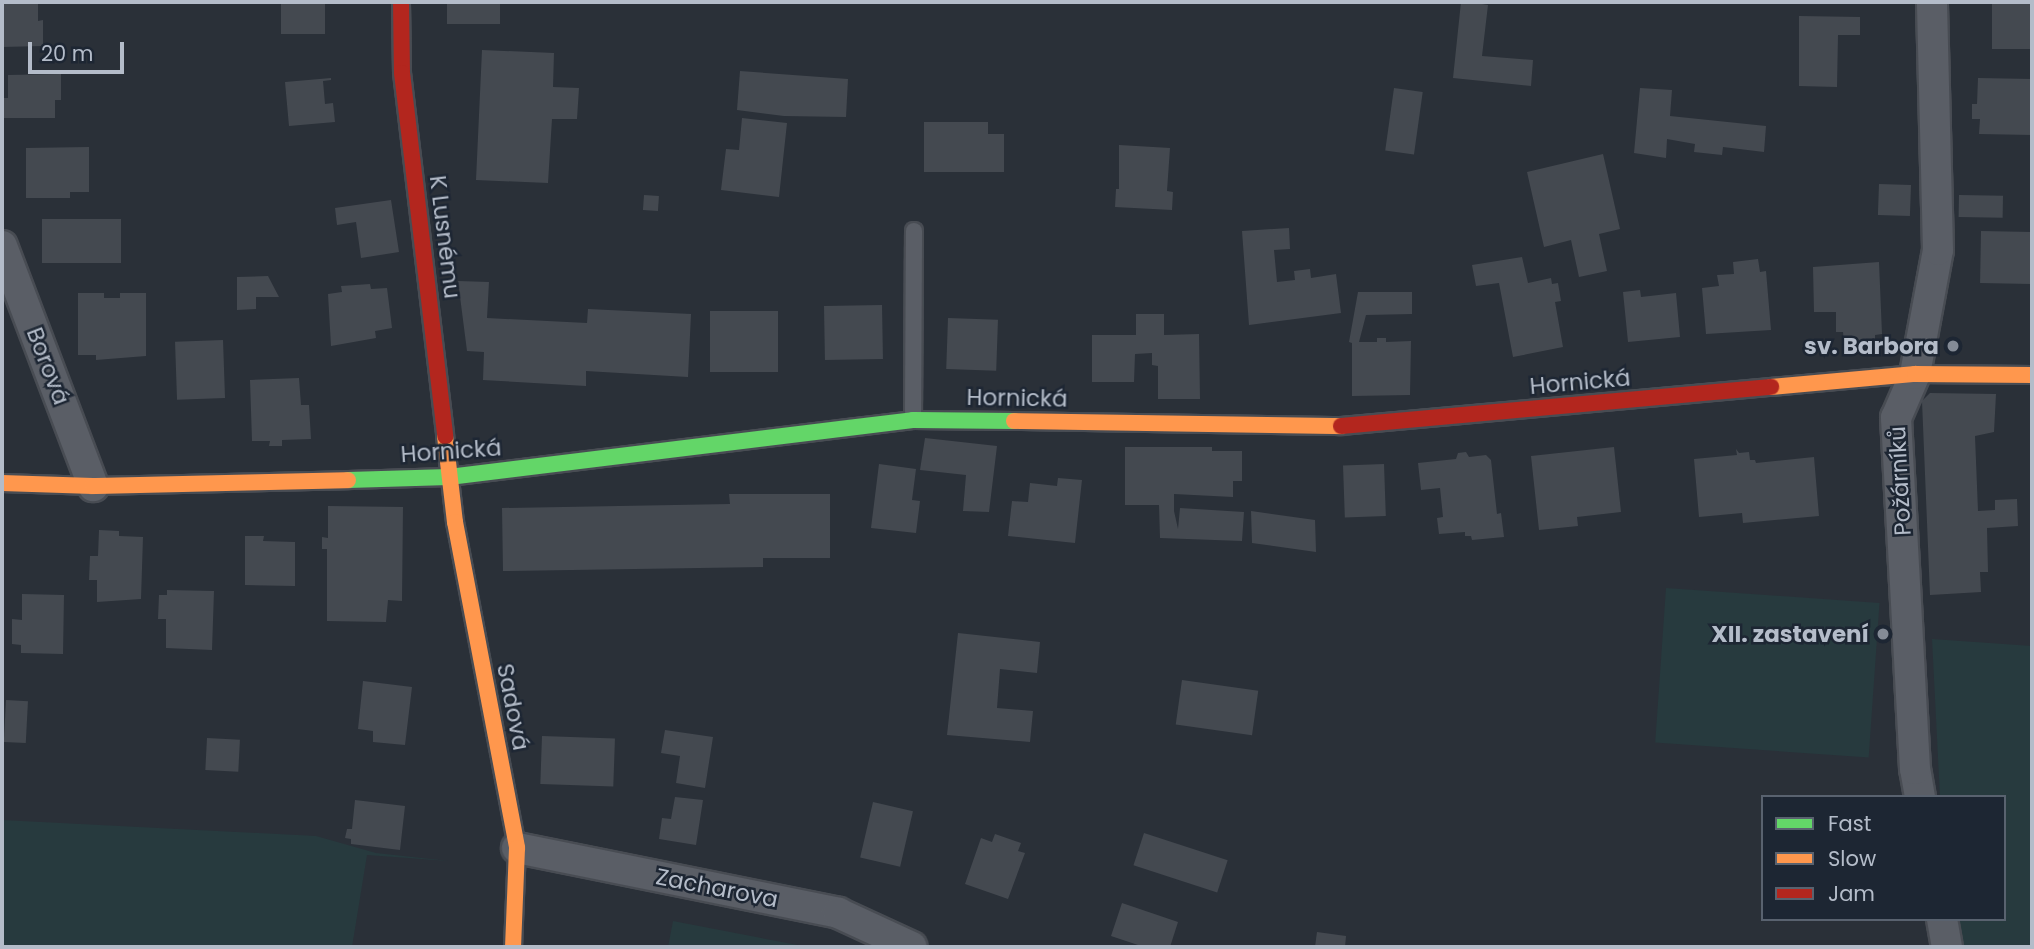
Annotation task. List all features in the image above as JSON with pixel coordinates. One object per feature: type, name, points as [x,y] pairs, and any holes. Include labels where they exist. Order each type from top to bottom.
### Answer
[{"type":"street","name":"K Lusnému","points":[[401,2],[402,73],[442,397],[449,477]]},
{"type":"street","name":"Požárníků","points":[[1920,795],[1915,769],[1896,418],[1915,374],[1938,250],[1932,2]]},
{"type":"street","name":"Borová","points":[[2,246],[93,486]]},
{"type":"street","name":"Hornická","points":[[2,483],[93,486],[449,477],[914,420],[1349,426],[1915,374],[2032,375]]},
{"type":"street","name":"Sadová","points":[[449,477],[517,848],[513,947]]},
{"type":"street","name":"Zacharova","points":[[517,848],[838,913],[912,947]]},
{"type":"street","points":[[1942,921],[1947,947]]},
{"type":"lane","points":[[914,231],[914,420]]},
{"type":"green space","points":[[1666,588],[1879,603],[1869,758],[1655,743]]},
{"type":"green space","points":[[1932,639],[2032,646],[2032,947],[1963,947],[1958,921],[2006,921],[2006,795],[1940,795]]},
{"type":"green space","points":[[2,820],[316,836],[376,853],[449,861],[367,855],[352,947],[2,947]]},
{"type":"green space","points":[[673,921],[808,947],[668,947]]},
{"type":"building","points":[[281,2],[325,2],[325,34],[281,34]]},
{"type":"building","points":[[447,2],[500,2],[500,24],[447,24]]},
{"type":"building","points":[[1461,2],[1482,2],[1488,5],[1482,56],[1533,60],[1531,86],[1453,78]]},
{"type":"building","points":[[1992,2],[2032,2],[2032,49],[1992,49]]},
{"type":"building","points":[[2,3],[38,3],[38,21],[43,20],[43,46],[2,47]]},
{"type":"building","points":[[1799,16],[1860,17],[1860,35],[1838,35],[1837,87],[1799,86]]},
{"type":"building","points":[[482,50],[554,53],[553,87],[579,88],[577,119],[552,119],[548,183],[476,180]]},
{"type":"building","points":[[740,71],[848,79],[846,117],[784,116],[737,110]]},
{"type":"building","points":[[61,74],[61,100],[55,100],[55,118],[3,118],[3,98],[8,98],[8,75]]},
{"type":"building","points":[[331,78],[323,81],[325,104],[333,103],[335,122],[289,126],[285,82]]},
{"type":"building","points":[[1978,78],[2032,79],[2032,135],[1979,134],[1980,119],[1972,119],[1972,104],[1977,104]]},
{"type":"building","points":[[1394,88],[1423,92],[1414,154],[1385,150]]},
{"type":"building","points":[[1640,88],[1672,90],[1670,116],[1766,126],[1764,152],[1723,147],[1722,155],[1694,152],[1695,144],[1667,139],[1666,158],[1634,153]]},
{"type":"building","points":[[742,118],[787,123],[779,197],[721,190],[726,149],[739,150]]},
{"type":"building","points":[[924,122],[988,122],[988,134],[1004,134],[1004,172],[924,172]]},
{"type":"building","points":[[1119,145],[1170,148],[1167,191],[1173,192],[1172,210],[1115,207],[1116,189],[1119,189]]},
{"type":"building","points":[[89,147],[89,192],[70,192],[70,198],[26,198],[26,148]]},
{"type":"building","points":[[1603,154],[1620,229],[1599,234],[1607,271],[1579,277],[1571,240],[1544,247],[1527,172]]},
{"type":"building","points":[[1879,184],[1911,185],[1910,216],[1878,215]]},
{"type":"building","points":[[644,195],[659,196],[658,211],[643,210]]},
{"type":"building","points":[[1959,195],[2003,196],[2003,218],[1959,217]]},
{"type":"building","points":[[391,200],[399,252],[361,258],[356,222],[337,225],[335,208]]},
{"type":"building","points":[[42,219],[121,219],[121,263],[42,263]]},
{"type":"building","points":[[1289,228],[1290,249],[1274,250],[1277,282],[1295,280],[1294,271],[1310,269],[1311,278],[1336,274],[1341,313],[1249,325],[1242,231]]},
{"type":"building","points":[[1981,231],[2032,232],[2031,284],[1980,283]]},
{"type":"building","points":[[1522,257],[1528,283],[1551,278],[1552,284],[1558,283],[1561,301],[1555,302],[1563,347],[1513,357],[1499,283],[1476,286],[1472,265]]},
{"type":"building","points":[[1758,259],[1760,272],[1766,271],[1771,330],[1706,334],[1702,288],[1719,286],[1717,275],[1734,274],[1733,262]]},
{"type":"building","points":[[1879,262],[1882,334],[1875,335],[1875,341],[1844,343],[1843,332],[1836,332],[1836,312],[1814,312],[1813,267]]},
{"type":"building","points":[[268,276],[279,297],[256,297],[256,309],[237,310],[237,277]]},
{"type":"building","points":[[458,281],[489,282],[487,318],[587,323],[588,309],[691,314],[688,377],[586,371],[586,386],[483,380],[484,352],[467,351]]},
{"type":"building","points":[[370,284],[371,289],[387,288],[392,328],[375,331],[376,338],[331,346],[328,294],[342,292],[341,286]]},
{"type":"building","points":[[1640,290],[1641,297],[1676,293],[1680,337],[1628,342],[1623,292]]},
{"type":"building","points":[[1358,292],[1412,292],[1412,314],[1366,315],[1359,342],[1377,342],[1377,338],[1386,338],[1386,342],[1411,341],[1410,395],[1352,396],[1352,343],[1349,342]]},
{"type":"building","points":[[78,293],[104,293],[104,298],[120,298],[120,293],[146,293],[146,356],[96,360],[96,355],[78,355]]},
{"type":"building","points":[[882,305],[883,359],[825,360],[824,306]]},
{"type":"building","points":[[710,311],[778,311],[778,372],[710,372]]},
{"type":"building","points":[[1136,314],[1164,314],[1164,335],[1199,334],[1200,399],[1158,399],[1158,366],[1152,365],[1152,353],[1135,354],[1134,382],[1092,382],[1092,335],[1136,335]]},
{"type":"building","points":[[948,318],[998,320],[996,371],[946,369]]},
{"type":"building","points":[[223,340],[225,398],[177,400],[175,342]]},
{"type":"building","points":[[299,378],[301,405],[309,405],[311,439],[282,440],[282,446],[269,446],[270,441],[252,441],[250,380]]},
{"type":"building","points":[[1930,393],[1996,394],[1994,432],[1975,436],[1978,511],[1995,510],[1995,500],[2017,499],[2018,526],[1987,528],[1988,572],[1980,572],[1981,592],[1930,595],[1922,401]]},
{"type":"building","points":[[925,438],[997,446],[989,512],[963,511],[966,475],[920,470]]},
{"type":"building","points":[[1125,447],[1212,447],[1212,451],[1242,451],[1242,481],[1233,481],[1233,497],[1174,494],[1174,511],[1178,529],[1180,508],[1244,512],[1242,541],[1160,538],[1159,505],[1125,505]]},
{"type":"building","points":[[1614,447],[1621,512],[1577,517],[1578,526],[1539,530],[1531,456]]},
{"type":"building","points":[[1736,449],[1739,453],[1749,452],[1750,460],[1755,460],[1756,463],[1814,457],[1819,516],[1743,523],[1742,513],[1699,517],[1694,459],[1737,455]]},
{"type":"building","points":[[1466,452],[1469,457],[1486,455],[1491,460],[1497,514],[1501,513],[1504,537],[1472,540],[1471,536],[1465,536],[1465,532],[1439,534],[1437,518],[1443,517],[1440,488],[1421,490],[1418,463],[1456,459],[1458,453]]},
{"type":"building","points":[[879,464],[916,469],[912,500],[920,501],[916,533],[871,528]]},
{"type":"building","points":[[1384,464],[1386,516],[1345,517],[1343,465]]},
{"type":"building","points":[[1058,478],[1082,480],[1075,543],[1008,536],[1012,501],[1028,502],[1030,483],[1057,486]]},
{"type":"building","points":[[729,494],[830,494],[830,558],[763,558],[763,567],[503,571],[502,508],[730,504]]},
{"type":"building","points":[[328,506],[403,507],[402,601],[388,600],[386,622],[327,621],[327,549],[322,549],[322,537],[328,538]]},
{"type":"building","points":[[1251,511],[1315,520],[1316,552],[1252,543]]},
{"type":"building","points":[[99,530],[119,531],[119,536],[143,537],[141,599],[97,602],[97,580],[89,580],[90,556],[98,556]]},
{"type":"building","points":[[245,536],[264,536],[263,541],[295,542],[295,586],[245,585]]},
{"type":"building","points":[[167,590],[214,591],[212,650],[166,648],[166,619],[158,619],[159,595],[167,595]]},
{"type":"building","points":[[22,594],[64,595],[63,654],[21,653],[21,645],[12,644],[12,619],[22,620]]},
{"type":"building","points":[[958,633],[1040,642],[1037,673],[1000,669],[997,708],[1033,711],[1030,742],[947,735]]},
{"type":"building","points":[[1182,680],[1258,691],[1252,735],[1176,725]]},
{"type":"building","points":[[363,681],[412,687],[405,745],[373,742],[373,731],[358,729]]},
{"type":"building","points":[[6,700],[28,701],[26,743],[4,742]]},
{"type":"building","points":[[665,730],[713,737],[705,788],[676,783],[680,756],[661,753]]},
{"type":"building","points":[[542,736],[615,739],[613,787],[540,784]]},
{"type":"building","points":[[207,738],[240,740],[238,772],[205,770]]},
{"type":"building","points":[[675,797],[703,800],[696,845],[659,839],[662,818],[671,819]]},
{"type":"building","points":[[355,800],[405,806],[400,850],[351,844],[351,839],[345,838],[347,829],[352,829]]},
{"type":"building","points":[[873,802],[913,811],[900,867],[860,858]]},
{"type":"building","points":[[1144,833],[1228,860],[1217,893],[1133,865]]},
{"type":"building","points":[[995,834],[1021,843],[1018,851],[1025,853],[1008,899],[965,884],[981,838],[992,842]]},
{"type":"building","points":[[1122,903],[1178,922],[1170,947],[1144,947],[1111,936]]},
{"type":"building","points":[[1317,932],[1346,936],[1345,947],[1315,947]]},
{"type":"traffic: fast","points":[[348,480],[449,477],[913,420],[1014,421]]},
{"type":"traffic: slow","points":[[1771,387],[1915,374],[2032,375]]},
{"type":"traffic: slow","points":[[1014,421],[1341,426]]},
{"type":"traffic: slow","points":[[445,436],[455,522],[517,848],[513,947]]},
{"type":"traffic: slow","points":[[2,483],[93,486],[348,480]]},
{"type":"traffic: jam","points":[[401,2],[402,73],[445,436]]},
{"type":"traffic: jam","points":[[1341,426],[1771,387]]},
{"type":"place","name":"sv. Barbora","points":[[1953,346]]},
{"type":"place","name":"XII. zastavení","points":[[1883,634]]}]
